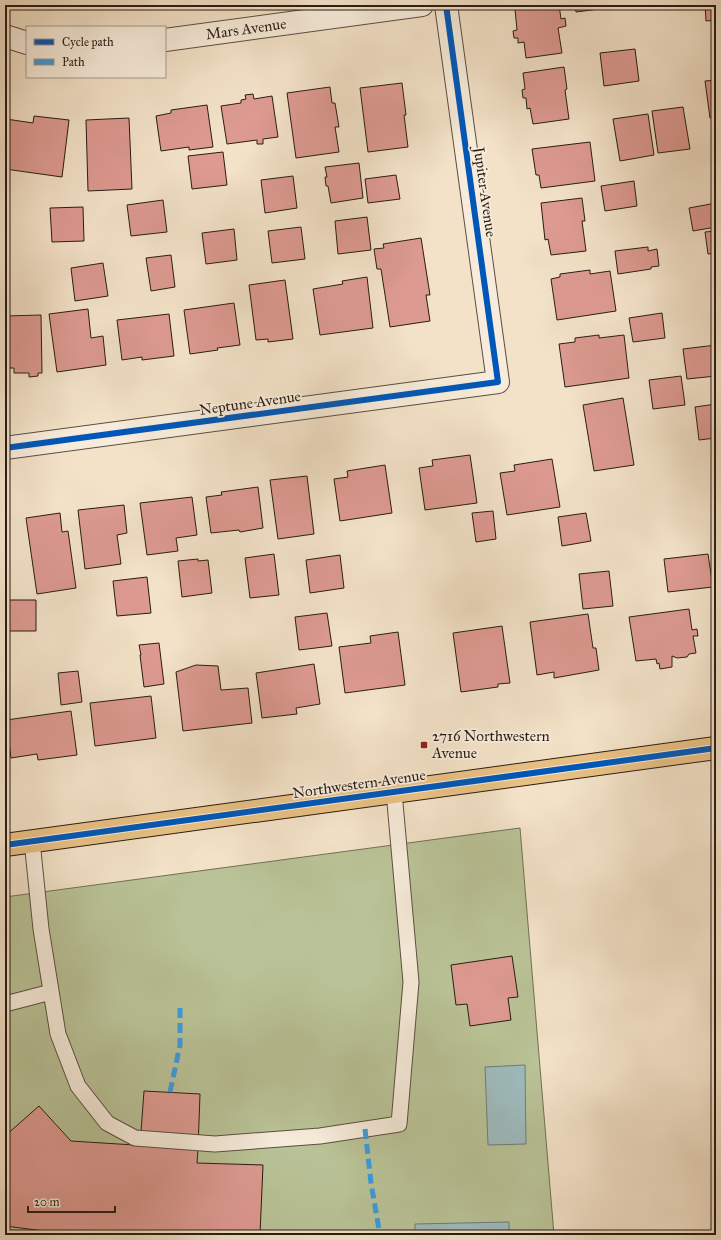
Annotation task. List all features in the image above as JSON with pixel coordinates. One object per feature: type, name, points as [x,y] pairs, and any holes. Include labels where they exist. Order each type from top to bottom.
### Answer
[{"type":"main road","name":"Northwestern Avenue","points":[[5,845],[716,748]]},
{"type":"street","name":"Mars Avenue","points":[[166,40],[422,5]]},
{"type":"street","name":"Jupiter Avenue","points":[[446,5],[498,382]]},
{"type":"street","points":[[5,36],[26,43]]},
{"type":"street","name":"Neptune Avenue","points":[[5,448],[498,382]]},
{"type":"lane","points":[[32,841],[41,929],[58,1034],[78,1086],[107,1123],[135,1138],[215,1144],[320,1136],[399,1124],[411,982],[394,792]]},
{"type":"lane","points":[[5,1004],[51,992]]},
{"type":"green space","points":[[520,828],[554,1235],[5,1235],[5,897]]},
{"type":"water","points":[[525,1065],[526,1144],[488,1145],[485,1067]]},
{"type":"water","points":[[509,1222],[509,1235],[415,1235],[415,1224]]},
{"type":"building","points":[[559,5],[561,19],[565,18],[566,26],[558,28],[562,53],[526,58],[524,42],[518,43],[518,38],[514,38],[513,31],[517,30],[515,9]]},
{"type":"building","points":[[575,5],[607,5],[607,8],[576,12]]},
{"type":"building","points":[[705,5],[716,5],[716,20],[706,21]]},
{"type":"building","points":[[635,49],[639,81],[604,86],[600,53]]},
{"type":"building","points":[[564,67],[567,89],[565,90],[569,119],[533,124],[530,108],[527,109],[526,98],[523,98],[522,90],[525,89],[523,73]]},
{"type":"building","points":[[716,80],[716,117],[710,118],[705,81]]},
{"type":"building","points":[[402,83],[408,147],[368,152],[360,88]]},
{"type":"building","points":[[330,87],[332,103],[335,103],[339,127],[335,127],[339,152],[296,158],[287,93]]},
{"type":"building","points":[[253,94],[254,99],[272,96],[278,137],[263,139],[263,144],[257,144],[257,140],[227,144],[221,106],[241,103],[241,100],[246,99],[245,95]]},
{"type":"building","points":[[207,105],[213,147],[189,150],[189,147],[161,151],[156,116],[171,113],[171,110]]},
{"type":"building","points":[[683,107],[690,149],[658,153],[652,111]]},
{"type":"building","points":[[648,114],[654,155],[620,161],[613,119]]},
{"type":"building","points":[[34,116],[69,120],[62,177],[5,169],[6,119],[33,123]]},
{"type":"building","points":[[129,118],[132,189],[88,191],[86,120]]},
{"type":"building","points":[[590,142],[595,181],[541,188],[539,175],[536,175],[532,149]]},
{"type":"building","points":[[223,152],[227,185],[192,189],[188,156]]},
{"type":"building","points":[[359,163],[363,198],[331,203],[328,186],[326,186],[325,177],[327,177],[325,167]]},
{"type":"building","points":[[396,175],[400,199],[368,203],[365,179]]},
{"type":"building","points":[[293,176],[297,208],[265,213],[261,180]]},
{"type":"building","points":[[634,181],[637,206],[605,211],[601,186]]},
{"type":"building","points":[[582,198],[585,221],[582,221],[586,251],[551,255],[548,239],[545,240],[541,203]]},
{"type":"building","points":[[163,200],[167,232],[131,236],[127,205]]},
{"type":"building","points":[[716,203],[716,227],[693,231],[689,208]]},
{"type":"building","points":[[83,207],[84,241],[52,242],[50,208]]},
{"type":"building","points":[[367,217],[371,250],[338,254],[335,221]]},
{"type":"building","points":[[301,227],[305,259],[272,263],[268,231]]},
{"type":"building","points":[[234,229],[237,260],[206,264],[202,233]]},
{"type":"building","points":[[716,231],[716,253],[708,254],[705,232]]},
{"type":"building","points":[[421,238],[430,295],[426,295],[430,321],[390,327],[381,269],[377,269],[374,249],[384,248],[383,244]]},
{"type":"building","points":[[648,247],[648,251],[657,249],[659,266],[651,267],[651,269],[618,274],[615,251]]},
{"type":"building","points":[[171,255],[175,287],[151,291],[146,258]]},
{"type":"building","points":[[103,263],[108,296],[75,301],[71,268]]},
{"type":"building","points":[[590,270],[590,274],[610,271],[616,311],[557,320],[551,279],[560,277],[560,274]]},
{"type":"building","points":[[367,277],[373,328],[320,335],[313,289],[343,284],[342,281]]},
{"type":"building","points":[[285,280],[293,339],[268,342],[268,339],[256,340],[249,285]]},
{"type":"building","points":[[234,303],[240,345],[190,354],[184,310]]},
{"type":"building","points":[[88,309],[91,338],[103,336],[106,365],[57,372],[49,314]]},
{"type":"building","points":[[662,313],[665,338],[633,342],[629,318]]},
{"type":"building","points":[[169,314],[174,356],[142,360],[142,357],[122,360],[117,320]]},
{"type":"building","points":[[41,315],[42,373],[38,373],[38,376],[29,377],[29,373],[14,373],[14,368],[5,368],[5,316]]},
{"type":"building","points":[[599,335],[599,338],[624,335],[629,378],[565,387],[559,344],[575,342],[575,338]]},
{"type":"building","points":[[716,345],[716,376],[687,379],[683,349]]},
{"type":"building","points":[[681,376],[685,405],[653,409],[649,380]]},
{"type":"building","points":[[623,398],[634,465],[594,471],[583,405]]},
{"type":"building","points":[[716,404],[716,438],[699,440],[695,407]]},
{"type":"building","points":[[470,455],[477,503],[425,510],[419,468],[433,466],[432,460]]},
{"type":"building","points":[[552,459],[560,507],[507,515],[500,473],[515,471],[514,465]]},
{"type":"building","points":[[385,465],[392,513],[340,521],[334,479],[348,477],[347,471]]},
{"type":"building","points":[[307,476],[314,534],[278,539],[270,480]]},
{"type":"building","points":[[258,487],[263,528],[240,532],[239,530],[211,533],[206,497],[222,495],[221,492]]},
{"type":"building","points":[[192,497],[197,535],[176,538],[178,551],[147,555],[140,503]]},
{"type":"building","points":[[124,505],[127,533],[117,535],[121,564],[85,569],[78,510]]},
{"type":"building","points":[[493,511],[496,539],[476,542],[472,513]]},
{"type":"building","points":[[60,513],[62,532],[68,531],[76,588],[37,594],[26,518]]},
{"type":"building","points":[[586,513],[591,541],[562,546],[558,517]]},
{"type":"building","points":[[274,554],[279,595],[250,598],[245,558]]},
{"type":"building","points":[[708,554],[713,587],[668,592],[664,559]]},
{"type":"building","points":[[340,555],[344,588],[310,593],[306,560]]},
{"type":"building","points":[[198,559],[198,561],[208,560],[212,593],[182,597],[178,561]]},
{"type":"building","points":[[609,571],[613,606],[583,609],[579,574]]},
{"type":"building","points":[[147,577],[151,613],[117,616],[113,581]]},
{"type":"building","points":[[7,600],[36,600],[36,631],[7,631]]},
{"type":"building","points":[[689,609],[692,630],[697,629],[698,636],[693,636],[696,653],[689,654],[687,657],[677,658],[672,656],[672,667],[660,669],[659,663],[657,664],[656,659],[636,661],[629,617]]},
{"type":"building","points":[[327,613],[332,646],[299,650],[295,617]]},
{"type":"building","points":[[588,614],[593,648],[596,648],[599,670],[554,678],[554,672],[537,675],[530,622]]},
{"type":"building","points":[[502,626],[510,683],[498,684],[498,687],[461,692],[453,633]]},
{"type":"building","points":[[398,632],[405,685],[345,693],[339,647],[371,643],[370,636]]},
{"type":"building","points":[[159,643],[164,684],[144,687],[139,645]]},
{"type":"building","points":[[314,664],[320,704],[296,708],[297,714],[262,718],[256,673]]},
{"type":"building","points":[[196,665],[218,666],[221,690],[248,688],[252,723],[183,731],[176,672]]},
{"type":"building","points":[[78,671],[82,702],[61,705],[58,673]]},
{"type":"building","points":[[151,696],[156,738],[95,746],[90,703]]},
{"type":"building","points":[[71,711],[77,755],[38,760],[37,754],[11,758],[6,720]]},
{"type":"building","points":[[512,956],[518,997],[508,998],[511,1020],[470,1026],[467,1004],[456,1005],[451,965]]},
{"type":"building","points":[[144,1091],[200,1094],[198,1149],[140,1145]]},
{"type":"building","points":[[39,1106],[71,1141],[198,1149],[197,1163],[263,1165],[260,1234],[234,1231],[234,1235],[52,1235],[52,1232],[5,1226],[5,1136]]},
{"type":"marked path","points":[[170,1092],[180,1045],[180,1004]]},
{"type":"marked path","points":[[365,1129],[371,1183],[380,1235]]},
{"type":"cycle path","points":[[5,448],[498,382],[446,5]]},
{"type":"cycle path","points":[[5,845],[716,748]]},
{"type":"place","name":"2716 Northwestern Avenue","points":[[424,745]]}]
